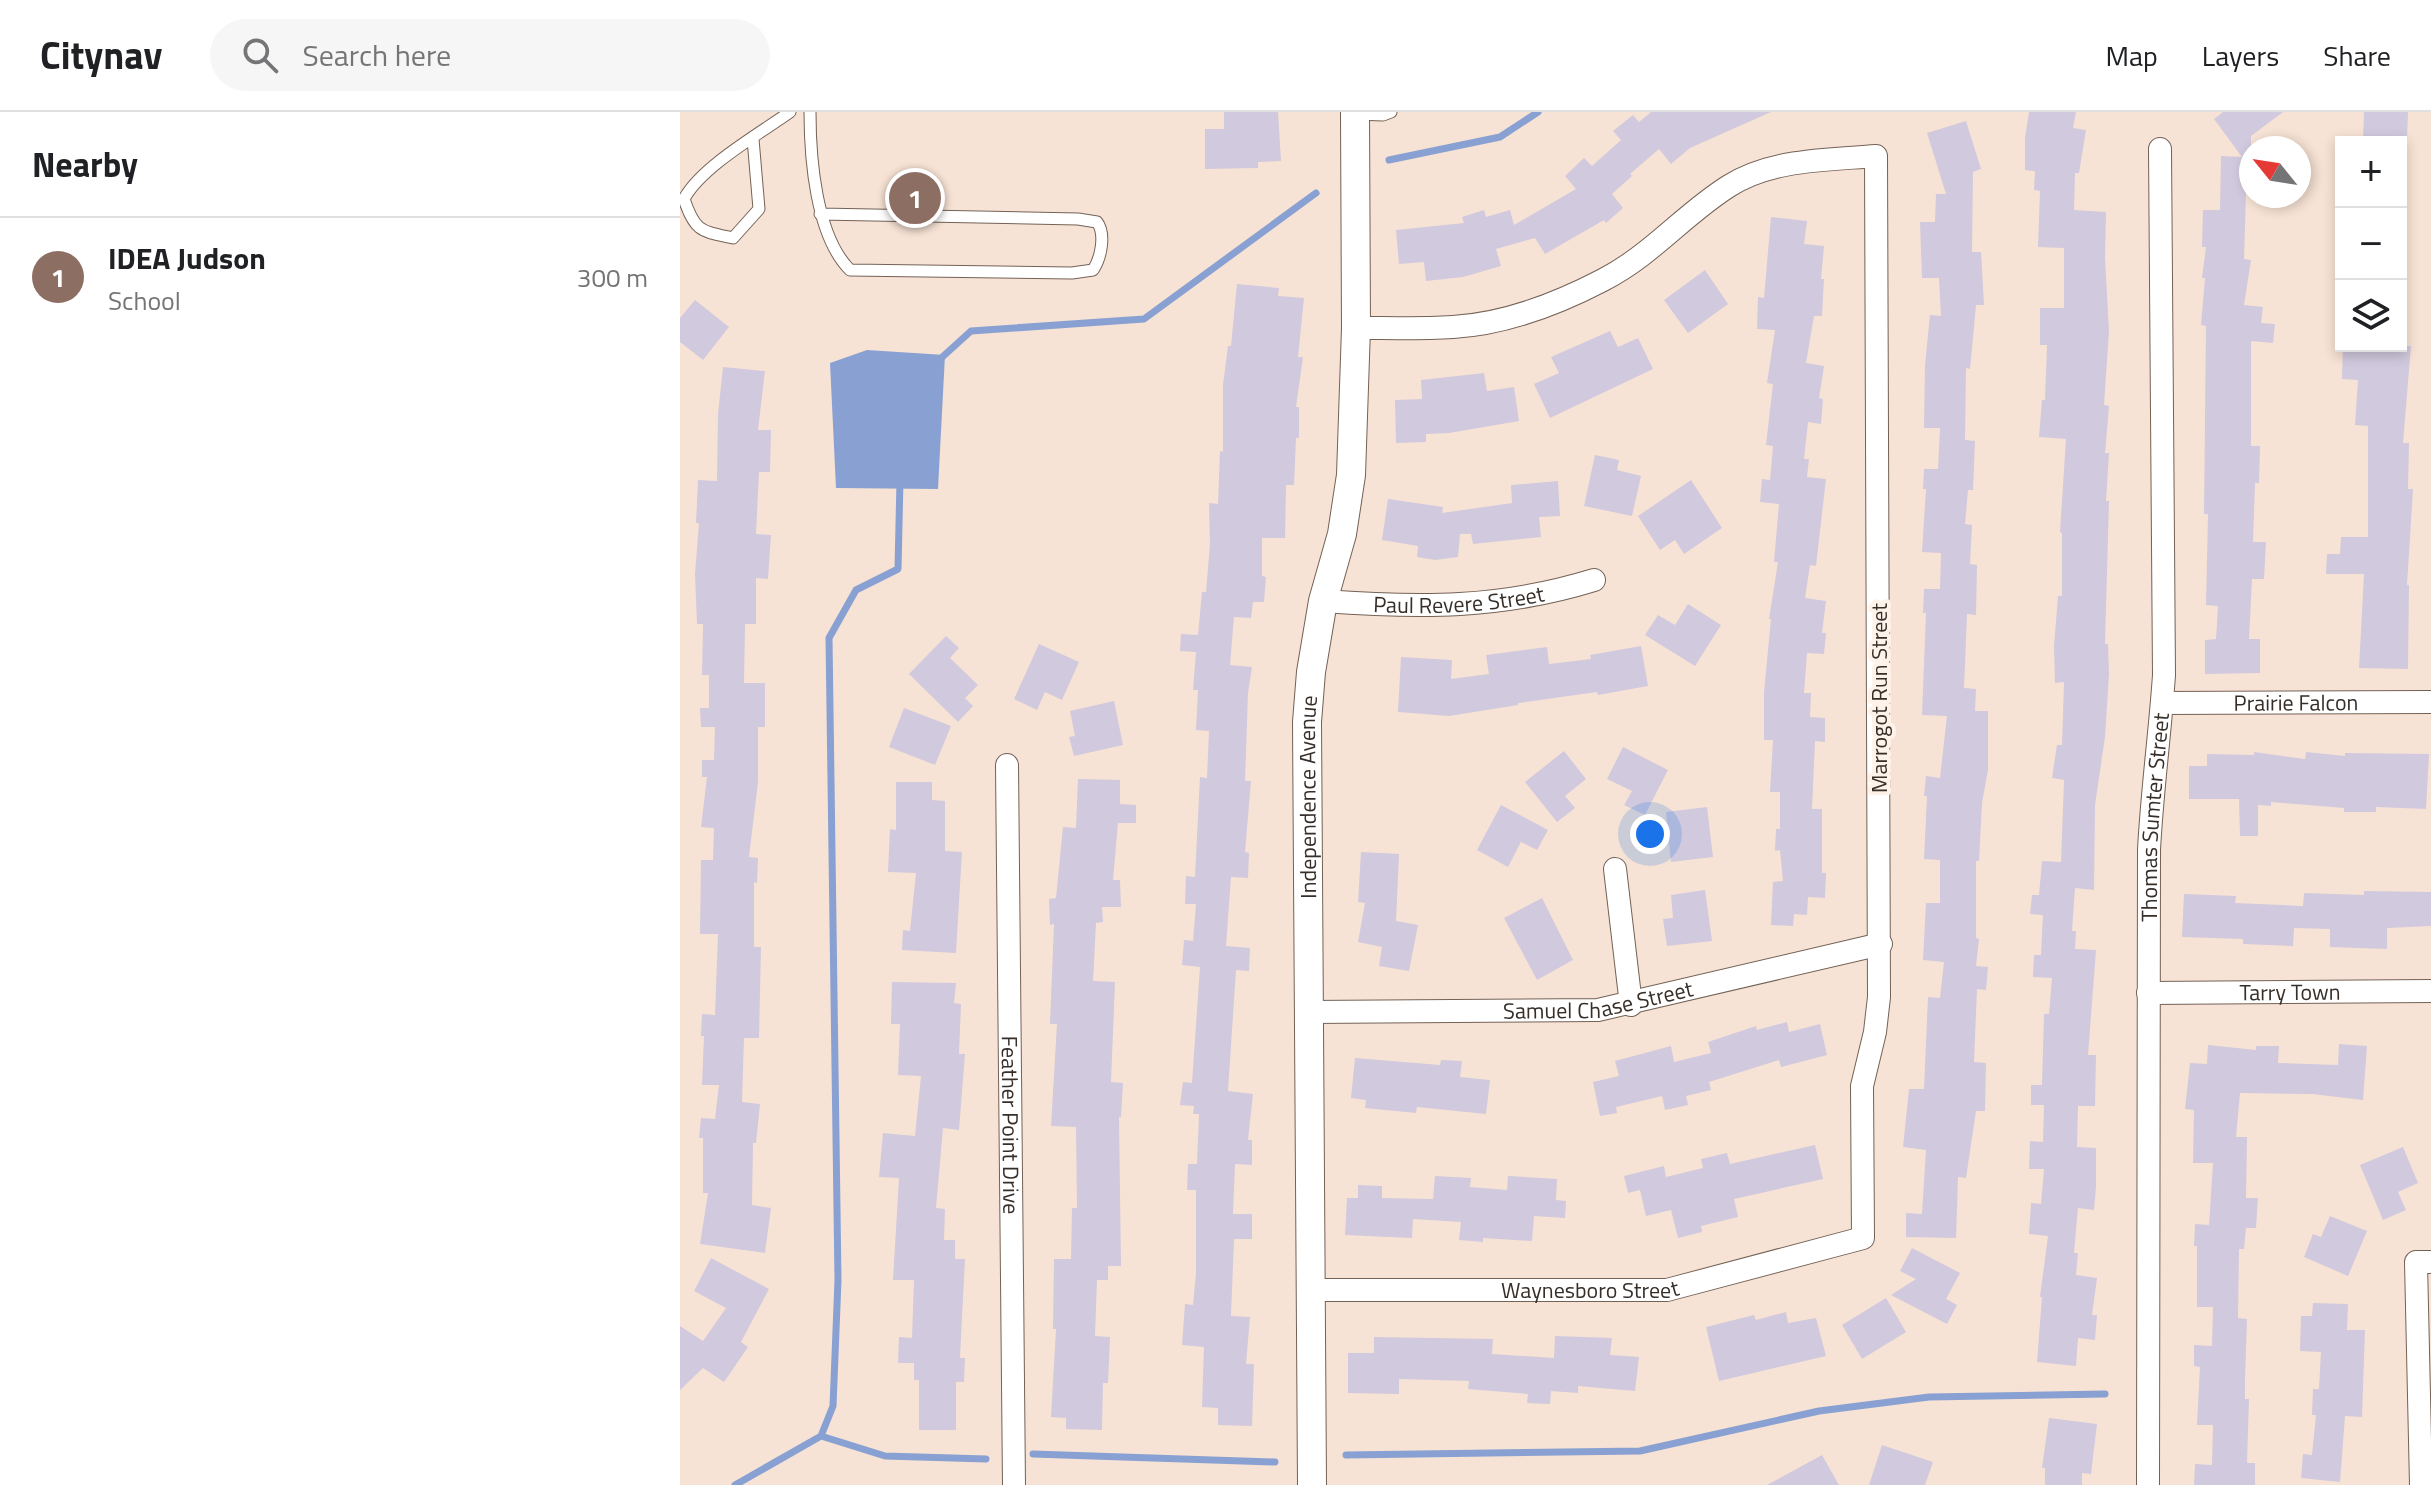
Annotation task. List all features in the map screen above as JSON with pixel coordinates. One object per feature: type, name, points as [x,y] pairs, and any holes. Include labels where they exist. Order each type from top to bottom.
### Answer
[{"type":"street","name":"Independence Avenue","points":[[1312,1485],[1307,722],[1311,672],[1323,601],[1342,534],[1351,475],[1356,328],[1355,113]]},
{"type":"street","name":"Thomas Sumter Street","points":[[2148,1485],[2149,836],[2162,703],[2160,149]]},
{"type":"street","name":"Marrogot Run Street","points":[[1356,328],[1456,327],[1529,313],[1635,262],[1700,206],[1731,184],[1767,169],[1805,161],[1876,156],[1881,944],[1875,1032],[1862,1086],[1863,1238]]},
{"type":"street","name":"Paul Revere Street","points":[[1323,601],[1413,607],[1485,603],[1557,592],[1594,580]]},
{"type":"street","name":"Prairie Falcon","points":[[2162,703],[2431,702]]},
{"type":"street","name":"Feather Point Drive","points":[[1007,765],[1014,1485]]},
{"type":"street","points":[[1615,869],[1631,1005]]},
{"type":"street","name":"Samuel Chase Street","points":[[1309,1012],[1598,1010],[1631,1005],[1881,944]]},
{"type":"street","name":"Tarry Town","points":[[2148,993],[2431,991]]},
{"type":"street","name":"Waynesboro Street","points":[[1312,1290],[1667,1290],[1863,1238]]},
{"type":"street","points":[[2421,1485],[2424,1262]]},
{"type":"lane","points":[[753,139],[759,209],[733,238],[698,227],[689,218],[684,199],[691,186],[705,173],[790,112]]},
{"type":"lane","points":[[810,112],[820,214],[842,262],[850,270],[1072,273],[1093,270],[1099,262],[1103,234],[1097,222],[1078,219],[820,214]]},
{"type":"lane","points":[[1355,113],[1383,115],[1391,112]]},
{"type":"water","points":[[867,350],[945,355],[938,489],[836,488],[830,363]]},
{"type":"building","points":[[1224,112],[1278,112],[1281,161],[1258,162],[1258,168],[1205,169],[1205,129],[1224,129]]},
{"type":"building","points":[[1651,112],[1771,112],[1690,148],[1671,164],[1659,149],[1612,194],[1623,208],[1606,223],[1604,220],[1545,254],[1535,238],[1496,249],[1501,266],[1463,277],[1426,281],[1424,262],[1399,264],[1396,230],[1464,223],[1462,217],[1484,210],[1486,217],[1510,210],[1514,225],[1576,189],[1565,176],[1584,158],[1592,166],[1621,140],[1613,131],[1633,115],[1639,122]]},
{"type":"building","points":[[2029,112],[2076,112],[2073,128],[2086,130],[2079,173],[2075,173],[2074,210],[2106,212],[2109,331],[2104,405],[2109,406],[2105,453],[2109,453],[2106,501],[2109,501],[2105,644],[2108,644],[2109,674],[2105,737],[2095,805],[2094,890],[2075,888],[2072,931],[2076,931],[2075,949],[2096,950],[2088,1055],[2096,1055],[2095,1106],[2078,1106],[2077,1147],[2096,1148],[2096,1187],[2094,1210],[2078,1208],[2074,1253],[2078,1253],[2076,1275],[2097,1278],[2092,1315],[2097,1315],[2095,1340],[2078,1338],[2076,1366],[2037,1362],[2040,1297],[2048,1236],[2029,1234],[2031,1203],[2041,1204],[2044,1169],[2029,1169],[2030,1141],[2043,1142],[2044,1105],[2031,1105],[2031,1085],[2042,1085],[2044,1014],[2049,1014],[2052,978],[2033,977],[2034,955],[2041,955],[2043,915],[2030,914],[2032,895],[2039,895],[2042,861],[2061,862],[2064,780],[2052,778],[2057,745],[2062,745],[2064,682],[2055,683],[2054,646],[2058,596],[2062,596],[2060,532],[2066,439],[2039,437],[2042,400],[2045,400],[2047,345],[2040,345],[2040,308],[2064,308],[2064,248],[2038,247],[2040,191],[2034,190],[2035,171],[2025,170]]},
{"type":"building","points":[[2223,112],[2283,112],[2251,136],[2239,136],[2239,153],[2214,119]]},
{"type":"building","points":[[2364,112],[2408,112],[2407,142],[2407,136],[2363,136]]},
{"type":"building","points":[[1966,121],[1981,169],[1973,172],[1972,252],[1981,252],[1984,305],[1976,305],[1970,369],[1966,368],[1965,440],[1975,441],[1973,490],[1968,490],[1965,524],[1972,525],[1970,564],[1977,565],[1976,615],[1967,614],[1964,688],[1976,689],[1975,711],[1988,711],[1988,770],[1982,803],[1979,861],[1976,861],[1976,938],[1979,939],[1976,966],[1988,967],[1986,990],[1977,989],[1974,1062],[1986,1063],[1985,1111],[1976,1111],[1966,1178],[1958,1177],[1956,1238],[1906,1237],[1906,1213],[1922,1214],[1926,1150],[1903,1147],[1909,1089],[1924,1089],[1928,997],[1940,998],[1944,962],[1923,960],[1926,903],[1940,903],[1940,860],[1924,859],[1927,796],[1924,796],[1926,776],[1940,778],[1947,716],[1922,715],[1924,589],[1940,589],[1941,553],[1922,552],[1926,489],[1923,489],[1924,469],[1938,469],[1940,428],[1924,428],[1925,365],[1930,315],[1941,316],[1939,278],[1922,278],[1920,222],[1935,222],[1936,194],[1946,194],[1927,133]]},
{"type":"building","points":[[2221,156],[2239,157],[2239,208],[2246,208],[2244,259],[2251,260],[2244,305],[2263,307],[2261,323],[2275,324],[2273,343],[2251,341],[2251,446],[2260,446],[2253,542],[2266,542],[2264,579],[2252,579],[2249,639],[2260,639],[2260,673],[2205,674],[2205,640],[2216,639],[2218,606],[2206,605],[2206,326],[2201,325],[2206,247],[2202,247],[2203,210],[2220,210]]},
{"type":"building","points":[[1771,217],[1807,221],[1804,244],[1824,246],[1822,316],[1814,316],[1806,363],[1824,366],[1819,398],[1823,399],[1821,424],[1808,422],[1804,459],[1809,459],[1807,477],[1826,479],[1816,566],[1810,565],[1805,598],[1826,601],[1822,633],[1826,633],[1824,654],[1807,653],[1804,693],[1811,693],[1810,717],[1825,718],[1825,742],[1815,741],[1812,809],[1822,809],[1825,898],[1808,897],[1807,915],[1794,914],[1793,926],[1771,925],[1773,882],[1783,881],[1780,850],[1775,851],[1776,829],[1780,829],[1780,792],[1770,792],[1773,740],[1764,740],[1764,692],[1769,619],[1778,562],[1774,562],[1779,504],[1760,502],[1762,479],[1770,480],[1773,446],[1766,445],[1773,384],[1767,383],[1775,330],[1757,329],[1758,297],[1764,298]]},
{"type":"building","points":[[1705,270],[1728,304],[1688,333],[1664,300]]},
{"type":"building","points":[[1237,284],[1279,288],[1278,296],[1304,298],[1298,357],[1303,357],[1296,407],[1299,407],[1299,438],[1296,438],[1294,485],[1286,485],[1285,538],[1262,538],[1262,576],[1266,577],[1264,602],[1253,602],[1251,618],[1234,617],[1230,665],[1252,667],[1245,781],[1251,781],[1245,852],[1249,853],[1248,878],[1231,877],[1226,946],[1250,948],[1249,971],[1236,970],[1228,1091],[1253,1094],[1248,1140],[1252,1140],[1252,1165],[1235,1164],[1233,1214],[1252,1214],[1252,1239],[1234,1239],[1231,1316],[1250,1317],[1246,1364],[1254,1364],[1252,1426],[1218,1425],[1218,1408],[1202,1407],[1204,1347],[1182,1345],[1185,1304],[1193,1305],[1196,1273],[1196,1190],[1187,1190],[1188,1164],[1197,1164],[1199,1114],[1193,1114],[1194,1106],[1180,1105],[1183,1082],[1192,1083],[1200,967],[1182,965],[1184,940],[1193,941],[1196,904],[1185,904],[1186,876],[1195,877],[1200,777],[1207,778],[1209,731],[1196,730],[1198,690],[1193,690],[1196,652],[1180,651],[1181,634],[1198,635],[1202,592],[1206,592],[1209,503],[1218,504],[1220,451],[1223,452],[1223,385],[1228,346],[1231,346]]},
{"type":"building","points":[[695,300],[729,327],[703,360],[680,342],[680,318]]},
{"type":"building","points":[[1610,331],[1618,347],[1638,338],[1653,369],[1550,418],[1534,384],[1559,373],[1551,357]]},
{"type":"building","points":[[2407,346],[2411,346],[2403,443],[2409,443],[2408,489],[2413,489],[2407,585],[2408,669],[2359,668],[2364,574],[2326,574],[2327,554],[2340,554],[2341,537],[2368,537],[2368,426],[2355,425],[2358,380],[2342,379],[2343,352],[2407,352]]},
{"type":"building","points":[[723,367],[765,371],[758,430],[771,430],[770,472],[759,472],[756,534],[771,535],[768,579],[756,578],[756,624],[745,624],[744,683],[765,683],[765,727],[758,727],[758,782],[749,857],[758,858],[757,883],[754,882],[754,947],[761,947],[759,1038],[744,1038],[742,1102],[760,1104],[756,1143],[753,1143],[752,1205],[771,1208],[765,1253],[700,1244],[708,1193],[703,1193],[703,1138],[699,1138],[701,1118],[715,1119],[719,1085],[702,1085],[702,1014],[715,1015],[718,934],[700,934],[701,860],[713,860],[714,828],[701,827],[707,777],[702,777],[702,760],[714,760],[715,727],[701,727],[700,708],[709,708],[709,675],[702,675],[703,624],[697,624],[695,574],[699,523],[696,523],[698,480],[717,481],[718,414]]},
{"type":"building","points":[[1484,373],[1487,391],[1514,387],[1519,421],[1426,434],[1426,442],[1396,443],[1395,400],[1422,399],[1421,380]]},
{"type":"building","points":[[1595,455],[1619,460],[1617,470],[1641,476],[1632,516],[1584,506]]},
{"type":"building","points":[[1691,480],[1722,528],[1684,554],[1675,540],[1660,550],[1638,516]]},
{"type":"building","points":[[1558,481],[1560,516],[1539,517],[1541,537],[1473,544],[1471,534],[1460,534],[1458,557],[1435,560],[1417,557],[1418,546],[1382,540],[1388,499],[1443,507],[1442,513],[1512,503],[1511,485]]},
{"type":"building","points":[[1688,604],[1721,625],[1695,666],[1645,635],[1658,615],[1675,625]]},
{"type":"building","points":[[946,636],[959,648],[950,658],[978,685],[965,698],[973,706],[958,722],[909,674]]},
{"type":"building","points":[[1039,644],[1079,662],[1062,700],[1045,692],[1037,710],[1014,699]]},
{"type":"building","points":[[1641,646],[1648,686],[1598,695],[1597,692],[1518,703],[1449,716],[1398,712],[1401,657],[1452,660],[1451,679],[1489,674],[1486,655],[1547,647],[1549,664],[1591,659],[1590,655]]},
{"type":"building","points":[[1114,701],[1123,745],[1074,756],[1069,737],[1075,736],[1070,711]]},
{"type":"building","points":[[904,708],[951,726],[935,765],[889,747]]},
{"type":"building","points":[[1623,747],[1668,770],[1645,815],[1624,805],[1632,791],[1607,779]]},
{"type":"building","points":[[1564,751],[1586,779],[1565,796],[1575,808],[1557,822],[1525,782]]},
{"type":"building","points":[[2254,752],[2305,759],[2306,752],[2345,756],[2345,753],[2429,754],[2426,809],[2376,807],[2376,812],[2344,812],[2344,808],[2271,802],[2271,806],[2258,805],[2258,836],[2240,836],[2239,799],[2189,799],[2189,766],[2207,766],[2207,754],[2254,755]]},
{"type":"building","points":[[1078,779],[1120,780],[1120,804],[1136,805],[1136,823],[1118,823],[1113,880],[1120,880],[1121,907],[1102,907],[1103,922],[1096,923],[1093,981],[1115,982],[1111,1082],[1123,1083],[1119,1117],[1121,1266],[1108,1266],[1108,1280],[1097,1280],[1095,1336],[1110,1337],[1108,1383],[1103,1383],[1102,1430],[1066,1429],[1066,1418],[1051,1417],[1056,1329],[1053,1329],[1054,1259],[1071,1259],[1072,1208],[1077,1208],[1076,1127],[1051,1126],[1057,1024],[1050,1024],[1054,924],[1050,925],[1049,899],[1056,898],[1063,827],[1076,828]]},
{"type":"building","points":[[896,782],[932,782],[932,800],[945,801],[945,851],[962,852],[956,953],[902,950],[903,930],[910,931],[916,873],[888,872],[890,829],[896,830]]},
{"type":"building","points":[[1501,805],[1548,830],[1537,850],[1521,842],[1508,867],[1477,850]]},
{"type":"building","points":[[1707,807],[1713,857],[1671,862],[1666,812]]},
{"type":"building","points":[[1361,852],[1399,854],[1396,921],[1418,925],[1409,971],[1379,966],[1382,947],[1358,942],[1365,903],[1358,902]]},
{"type":"building","points":[[1705,890],[1712,941],[1667,946],[1663,919],[1673,918],[1671,895]]},
{"type":"building","points":[[2364,891],[2431,892],[2431,926],[2387,928],[2387,949],[2330,947],[2330,929],[2294,928],[2293,946],[2243,944],[2243,939],[2182,937],[2184,894],[2236,896],[2235,903],[2303,906],[2304,893],[2364,895]]},
{"type":"building","points":[[1542,898],[1573,960],[1537,980],[1504,918]]},
{"type":"building","points":[[892,982],[956,983],[954,1003],[961,1004],[959,1054],[965,1054],[959,1130],[943,1128],[936,1208],[945,1209],[944,1240],[955,1240],[955,1259],[965,1259],[960,1358],[965,1358],[964,1382],[956,1382],[956,1430],[919,1430],[919,1380],[914,1380],[914,1363],[898,1363],[899,1337],[912,1338],[914,1280],[893,1280],[899,1178],[879,1177],[883,1133],[915,1136],[921,1076],[898,1075],[900,1024],[891,1024]]},
{"type":"building","points":[[1787,1022],[1789,1032],[1820,1024],[1827,1055],[1781,1067],[1779,1060],[1709,1082],[1711,1090],[1686,1096],[1688,1105],[1665,1110],[1662,1096],[1616,1107],[1617,1113],[1600,1116],[1593,1082],[1619,1076],[1615,1061],[1671,1046],[1674,1062],[1711,1053],[1708,1042],[1756,1026],[1757,1030]]},
{"type":"building","points":[[2339,1044],[2367,1046],[2363,1100],[2312,1094],[2240,1093],[2236,1137],[2247,1137],[2246,1198],[2258,1198],[2256,1228],[2246,1228],[2244,1249],[2239,1249],[2238,1318],[2247,1319],[2247,1463],[2255,1463],[2255,1485],[2194,1485],[2195,1464],[2212,1465],[2213,1425],[2197,1425],[2200,1367],[2194,1366],[2194,1345],[2212,1346],[2213,1307],[2197,1307],[2197,1246],[2194,1246],[2195,1224],[2209,1225],[2213,1163],[2193,1163],[2194,1110],[2185,1109],[2190,1063],[2207,1064],[2208,1045],[2256,1050],[2256,1046],[2279,1046],[2278,1063],[2338,1065]]},
{"type":"building","points":[[1355,1058],[1440,1065],[1441,1060],[1462,1061],[1460,1077],[1490,1080],[1486,1114],[1417,1107],[1416,1113],[1365,1108],[1366,1100],[1351,1098]]},
{"type":"building","points":[[1815,1145],[1823,1179],[1734,1199],[1738,1217],[1701,1226],[1702,1232],[1678,1238],[1671,1210],[1646,1216],[1640,1190],[1628,1193],[1624,1176],[1664,1166],[1666,1177],[1703,1168],[1701,1159],[1727,1153],[1730,1164]]},
{"type":"building","points":[[2403,1147],[2418,1183],[2398,1192],[2406,1210],[2383,1220],[2360,1165]]},
{"type":"building","points":[[1435,1176],[1471,1178],[1470,1187],[1507,1190],[1508,1176],[1557,1179],[1556,1200],[1566,1201],[1565,1218],[1534,1216],[1532,1241],[1459,1240],[1461,1222],[1413,1219],[1412,1238],[1345,1235],[1347,1198],[1358,1198],[1358,1185],[1382,1186],[1382,1198],[1433,1199]]},
{"type":"building","points":[[2330,1216],[2367,1231],[2348,1276],[2304,1257],[2313,1234],[2321,1237]]},
{"type":"building","points":[[1912,1248],[1960,1273],[1946,1299],[1957,1305],[1947,1324],[1891,1295],[1916,1279],[1900,1271]]},
{"type":"building","points":[[711,1258],[769,1289],[741,1342],[748,1347],[724,1382],[703,1368],[680,1390],[680,1326],[703,1341],[726,1308],[694,1291]]},
{"type":"building","points":[[1886,1298],[1906,1332],[1862,1359],[1842,1325]]},
{"type":"building","points":[[2313,1303],[2348,1304],[2347,1330],[2365,1330],[2362,1417],[2345,1416],[2340,1482],[2301,1478],[2303,1454],[2312,1455],[2316,1415],[2312,1415],[2313,1389],[2319,1389],[2321,1352],[2300,1351],[2301,1316],[2312,1316]]},
{"type":"building","points":[[1786,1312],[1788,1323],[1816,1318],[1826,1356],[1719,1381],[1706,1327],[1754,1315],[1756,1320]]},
{"type":"building","points":[[1555,1336],[1612,1338],[1610,1355],[1639,1357],[1635,1391],[1578,1386],[1578,1393],[1551,1391],[1550,1404],[1527,1403],[1528,1394],[1468,1389],[1469,1381],[1399,1379],[1399,1394],[1348,1393],[1348,1353],[1374,1353],[1374,1337],[1493,1339],[1492,1354],[1554,1358]]},
{"type":"building","points":[[2049,1418],[2097,1424],[2091,1474],[2082,1473],[2082,1485],[2045,1485],[2045,1468],[2042,1468]]},
{"type":"building","points":[[1882,1445],[1933,1462],[1925,1485],[1869,1485]]},
{"type":"building","points":[[1822,1455],[1839,1485],[1767,1485]]},
{"type":"waterway","points":[[1389,160],[1500,137],[1538,112]]},
{"type":"waterway","points":[[939,360],[971,331],[1144,319],[1316,193]]},
{"type":"waterway","points":[[735,1485],[821,1436],[833,1406],[838,1280],[829,638],[856,590],[898,569],[900,480]]},
{"type":"waterway","points":[[1346,1455],[1640,1451],[1819,1411],[1929,1397],[2105,1394]]},
{"type":"waterway","points":[[821,1436],[885,1456],[986,1459]]},
{"type":"waterway","points":[[1033,1454],[1275,1462]]},
{"type":"place","name":"IDEA Judson","points":[[915,198]]}]
